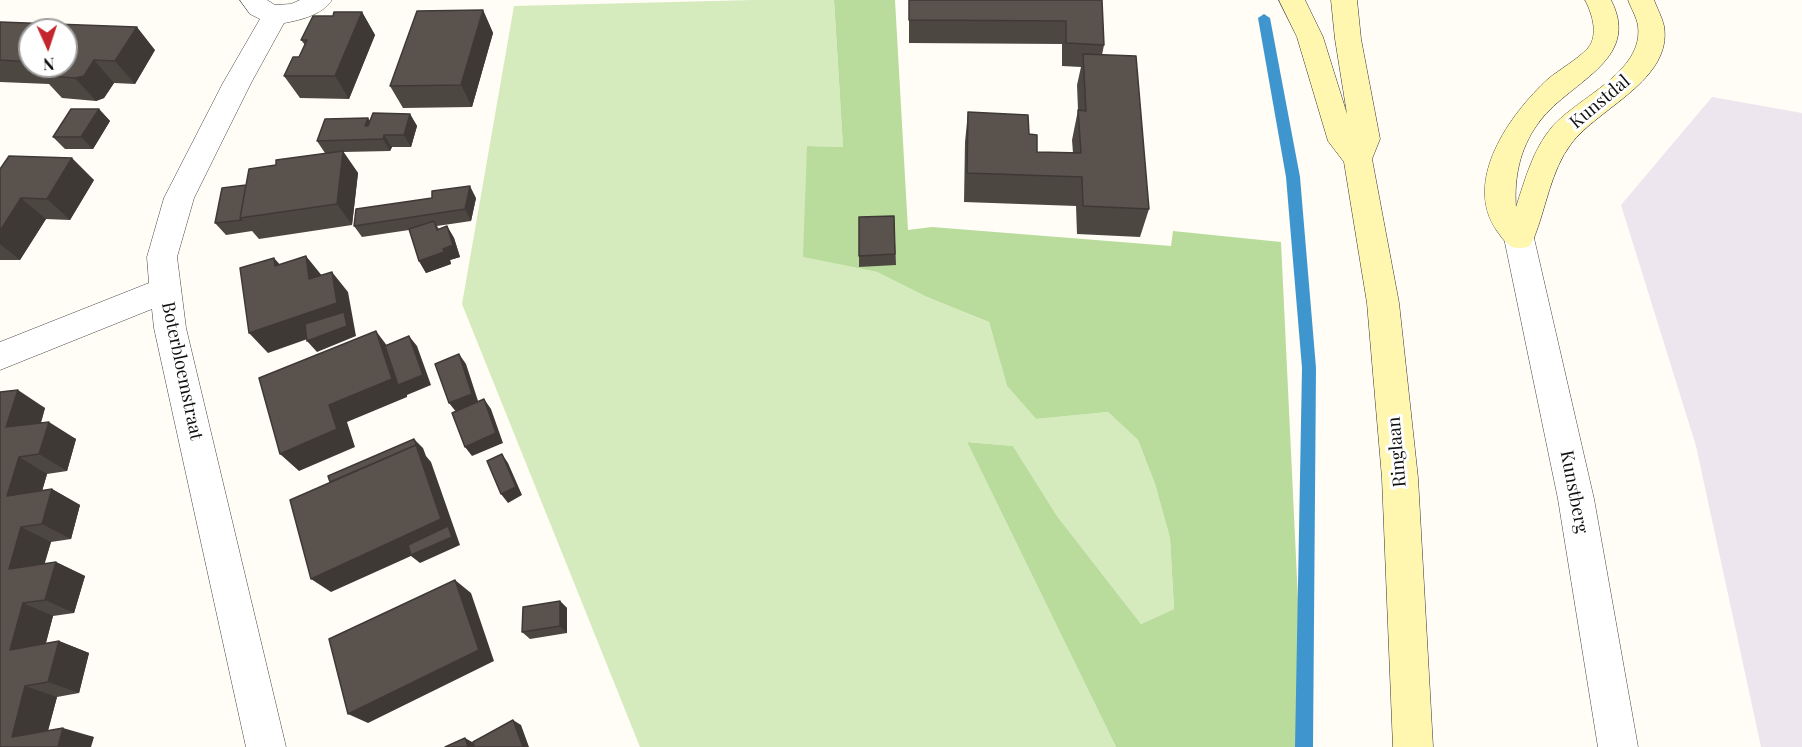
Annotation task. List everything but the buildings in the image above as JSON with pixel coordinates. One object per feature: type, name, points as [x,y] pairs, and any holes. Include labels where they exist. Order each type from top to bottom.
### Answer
[{"type":"main road","name":"Ringlaan","points":[[1292,0],[1310,37],[1342,141],[1358,159]]},
{"type":"main road","name":"Ringlaan","points":[[1344,0],[1348,39],[1366,139],[1358,159],[1383,303],[1399,466],[1413,747]]},
{"type":"main road","points":[[1519,238],[1501,213],[1500,188],[1508,150],[1528,116],[1558,86],[1600,52],[1607,33],[1603,10],[1598,0]]},
{"type":"main road","name":"Kunstdal","points":[[1519,238],[1530,214],[1533,192],[1544,164],[1562,135],[1587,109],[1618,90],[1642,67],[1651,44],[1649,14],[1641,0]]},
{"type":"street","points":[[265,7],[300,11],[319,0]]},
{"type":"street","name":"Boterbloemstraat","points":[[265,7],[237,83],[179,198],[162,258],[171,328],[266,747]]},
{"type":"street","name":"Kunstberg","points":[[1519,238],[1576,499],[1618,747]]},
{"type":"street","points":[[0,356],[166,290]]},
{"type":"shaded area","points":[[1712,97],[1802,113],[1802,747],[1761,747],[1696,446],[1621,205]]},
{"type":"green space","points":[[834,0],[843,147],[808,146],[804,257],[877,272],[927,297],[989,322],[1007,386],[1036,419],[1108,412],[1138,440],[1155,484],[1170,538],[1174,609],[1141,624],[1057,516],[1013,446],[967,442],[1116,747],[640,747],[462,304],[514,6]]},
{"type":"green space","points":[[834,0],[895,0],[908,230],[932,227],[1171,246],[1173,231],[1281,242],[1305,747],[1116,747],[967,442],[1013,446],[1057,516],[1141,624],[1174,609],[1170,538],[1155,484],[1138,440],[1108,412],[1036,419],[1007,386],[989,322],[927,297],[877,272],[803,257],[807,146],[843,147]]},
{"type":"waterway","points":[[1264,18],[1293,177],[1309,368],[1304,747]]}]
